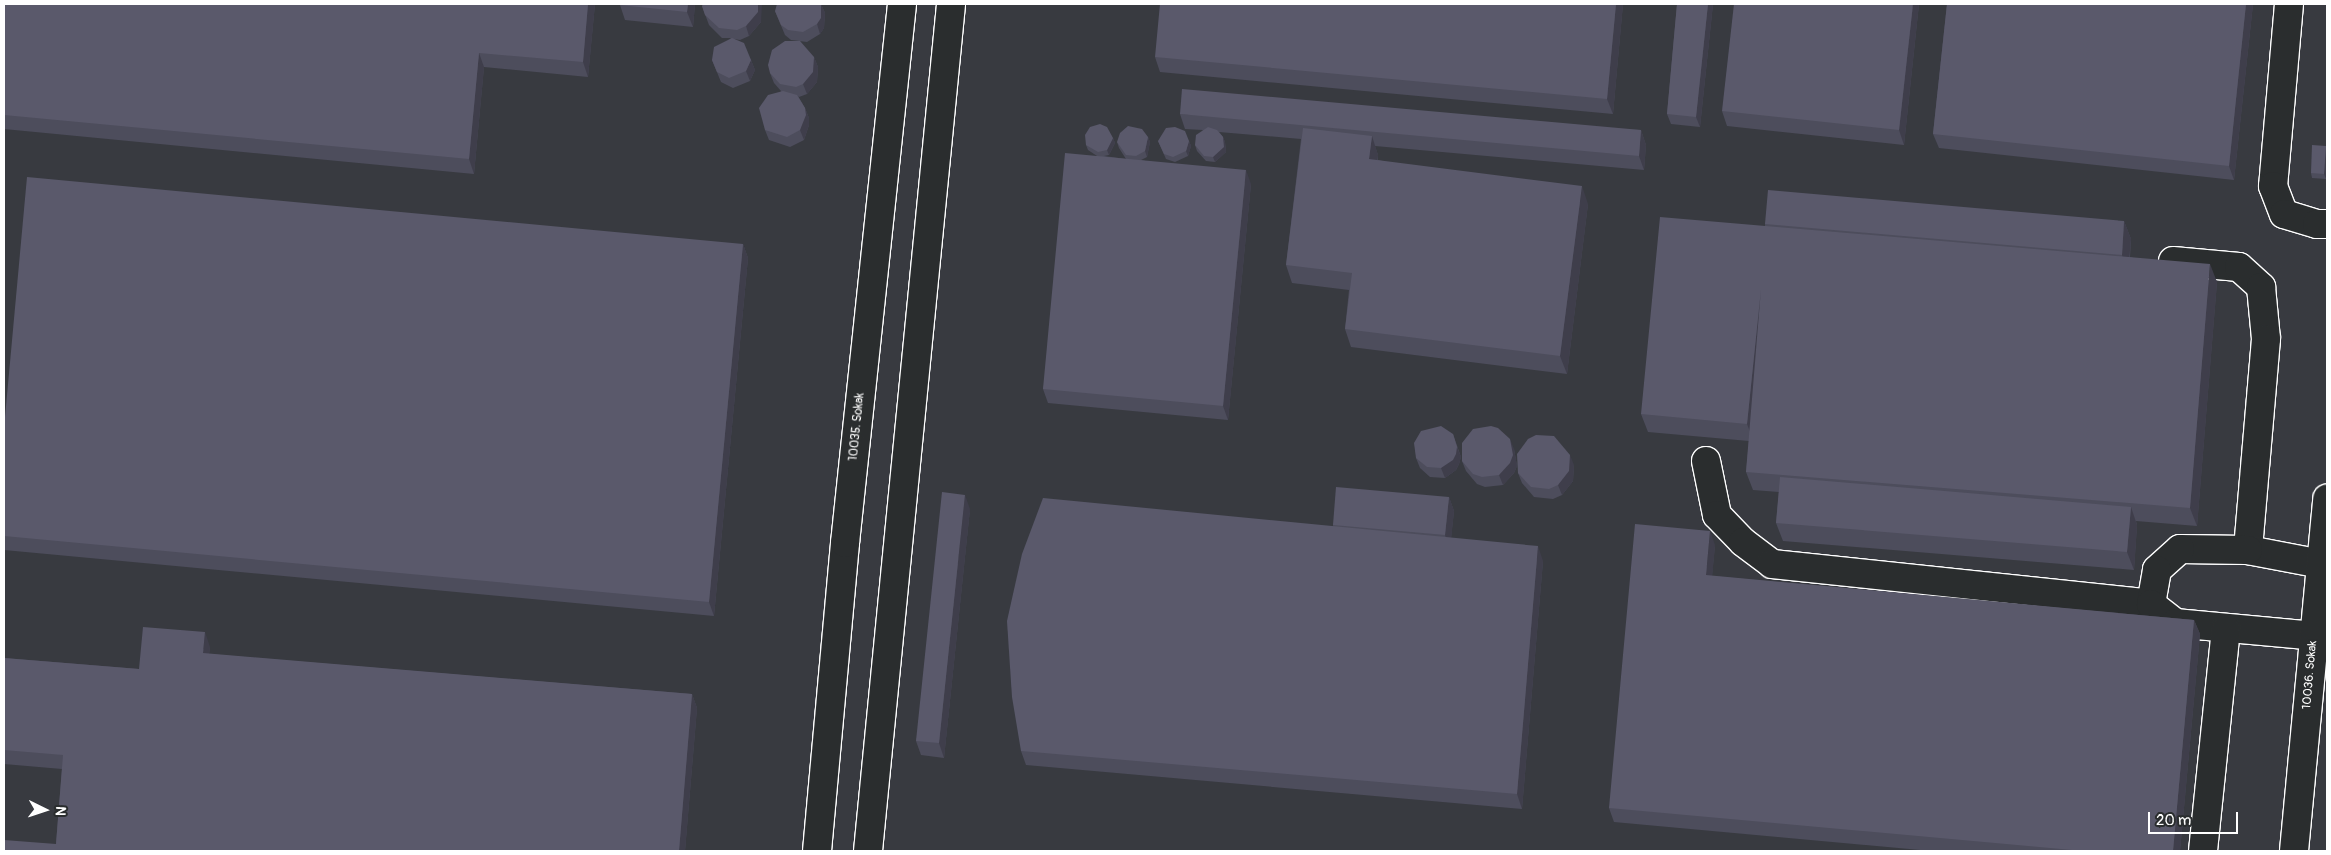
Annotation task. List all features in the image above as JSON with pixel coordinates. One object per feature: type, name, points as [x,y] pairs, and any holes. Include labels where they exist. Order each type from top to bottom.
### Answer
[{"type":"street","name":"10035. Sokak","points":[[818,851],[844,543],[902,4]]},
{"type":"street","points":[[868,851],[951,4]]},
{"type":"street","points":[[2289,4],[2273,186],[2284,214],[2317,224],[2327,224]]},
{"type":"street","points":[[2166,260],[2239,267],[2261,288],[2266,339],[2248,550]]},
{"type":"street","points":[[1706,461],[1717,515],[1743,542],[1772,564],[2151,604],[2175,623],[2314,636]]},
{"type":"street","name":"10036. Sokak","points":[[2294,851],[2314,636],[2324,565],[2327,499]]},
{"type":"street","points":[[2151,604],[2157,570],[2180,549],[2248,550],[2324,565]]},
{"type":"street","points":[[2202,851],[2226,629]]},
{"type":"building","points":[[4,4],[588,4],[583,62],[479,53],[469,159],[4,115]]},
{"type":"building","points":[[620,4],[688,4],[687,12]]},
{"type":"building","points":[[703,4],[758,4],[758,12],[746,26],[737,30],[719,28],[705,15]]},
{"type":"building","points":[[777,4],[821,4],[821,18],[817,24],[803,32],[788,30],[781,25],[775,11]]},
{"type":"building","points":[[1160,4],[1616,4],[1607,99],[1155,57]]},
{"type":"building","points":[[1677,4],[1708,4],[1696,117],[1667,114]]},
{"type":"building","points":[[1734,4],[1913,4],[1899,130],[1722,111]]},
{"type":"building","points":[[1947,4],[2246,4],[2229,166],[1933,134]]},
{"type":"building","points":[[732,38],[744,43],[751,60],[746,71],[729,78],[717,72],[712,60],[714,47]]},
{"type":"building","points":[[785,41],[800,41],[814,57],[813,72],[803,84],[796,87],[780,84],[770,73],[768,65],[772,50]]},
{"type":"building","points":[[1182,89],[1641,130],[1639,156],[1180,114]]},
{"type":"building","points":[[783,91],[797,95],[805,108],[806,115],[800,130],[787,137],[765,130],[759,108],[768,95]]},
{"type":"building","points":[[1100,124],[1107,127],[1113,138],[1107,150],[1098,152],[1086,145],[1085,135],[1090,127]]},
{"type":"building","points":[[1128,126],[1142,129],[1148,137],[1145,151],[1136,156],[1126,155],[1117,142],[1120,133]]},
{"type":"building","points":[[1175,127],[1185,131],[1189,141],[1186,151],[1173,157],[1164,154],[1158,141],[1166,128]]},
{"type":"building","points":[[1208,127],[1217,130],[1223,137],[1224,147],[1213,157],[1204,156],[1195,145],[1196,135]]},
{"type":"building","points":[[1303,128],[1372,136],[1369,159],[1582,186],[1560,356],[1345,329],[1352,273],[1286,265]]},
{"type":"building","points":[[2312,145],[2326,146],[2324,174],[2311,173]]},
{"type":"building","points":[[1065,153],[1246,170],[1223,406],[1043,389]]},
{"type":"building","points":[[27,177],[743,244],[709,602],[4,536],[4,428]]},
{"type":"building","points":[[1768,190],[2124,221],[2122,255],[1765,224]]},
{"type":"building","points":[[1660,217],[2210,264],[2190,508],[1746,472],[1761,289],[1747,424],[1641,414]]},
{"type":"building","points":[[1441,426],[1453,434],[1457,447],[1456,454],[1453,460],[1441,468],[1427,467],[1416,458],[1414,443],[1421,431]]},
{"type":"building","points":[[1491,426],[1498,428],[1510,439],[1513,455],[1510,463],[1499,475],[1482,477],[1473,474],[1462,461],[1462,443],[1473,429]]},
{"type":"building","points":[[1536,435],[1554,436],[1570,455],[1569,471],[1558,485],[1549,489],[1531,487],[1518,473],[1517,454],[1528,439]]},
{"type":"building","points":[[1780,477],[2131,507],[2127,552],[1776,523]]},
{"type":"building","points":[[1336,487],[1449,497],[1445,535],[1333,525]]},
{"type":"building","points":[[942,492],[965,495],[939,743],[916,741]]},
{"type":"building","points":[[1043,498],[1538,546],[1517,794],[1021,751],[1012,697],[1007,621],[1022,554]]},
{"type":"building","points":[[1635,524],[1710,531],[1706,575],[2194,620],[2173,851],[2083,851],[1609,808]]},
{"type":"building","points":[[143,627],[205,632],[203,653],[692,694],[679,851],[4,851],[4,840],[56,844],[63,755],[4,750],[4,658],[139,669]]}]
